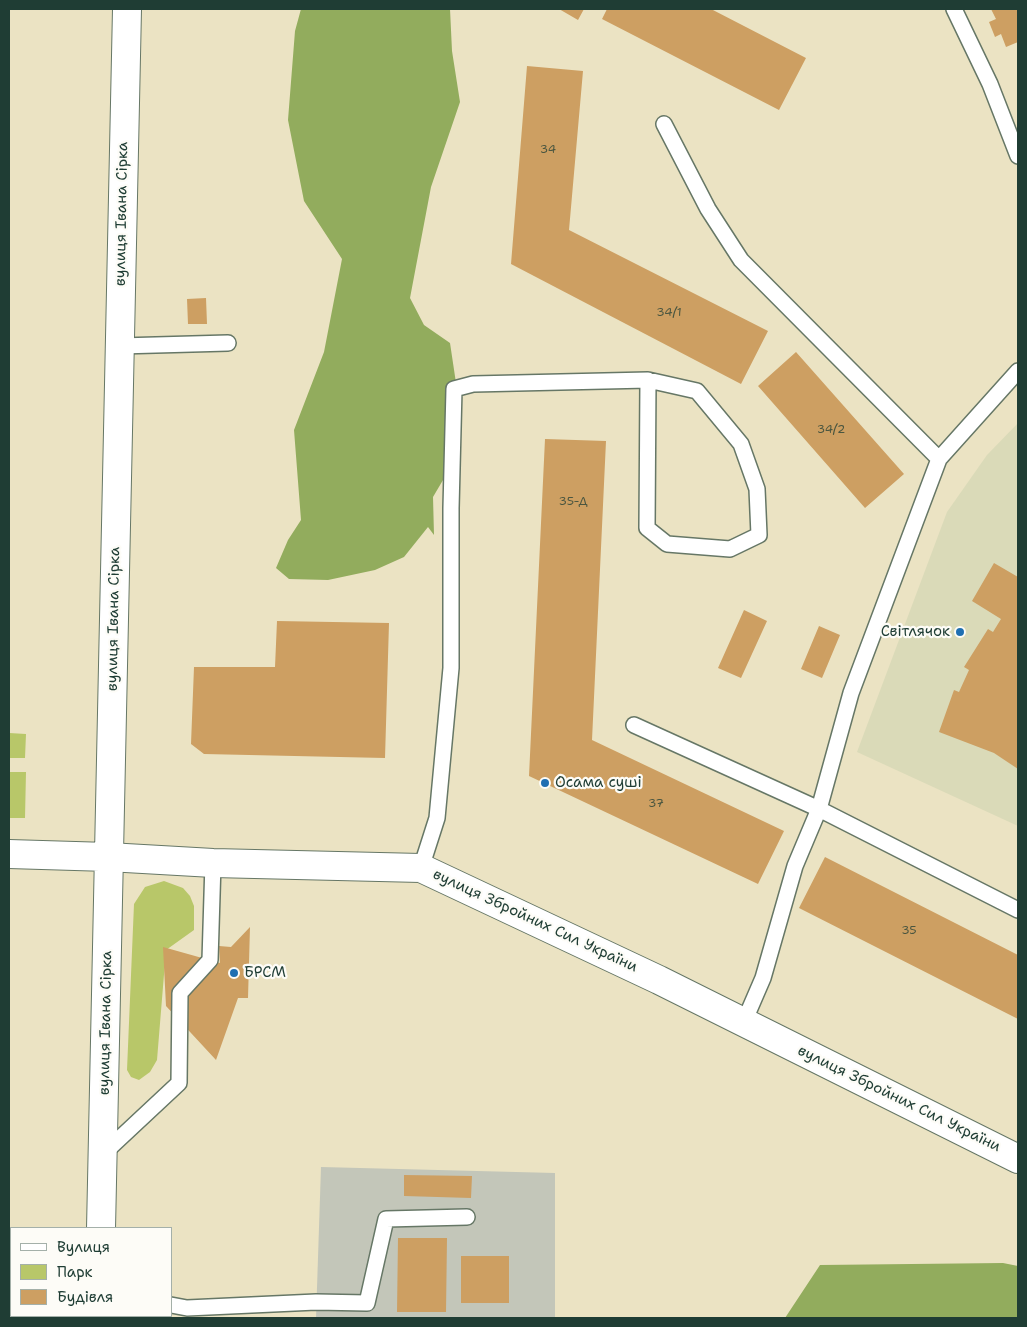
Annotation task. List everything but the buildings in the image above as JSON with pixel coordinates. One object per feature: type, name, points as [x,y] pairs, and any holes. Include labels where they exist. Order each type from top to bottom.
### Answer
[{"type":"street","name":"вулиця Івана Сірка","points":[[101,1227],[127,9]]},
{"type":"street","name":"вулиця Збройних Сил України","points":[[9,854],[108,856],[213,863],[421,868],[527,916],[1018,1159]]},
{"type":"lane","points":[[954,9],[990,84],[1018,156]]},
{"type":"lane","points":[[664,124],[708,209],[741,260],[939,459]]},
{"type":"lane","points":[[120,346],[228,343]]},
{"type":"lane","points":[[744,1022],[763,978],[795,866],[819,810],[851,694],[939,459],[1018,371]]},
{"type":"lane","points":[[421,868],[437,818],[451,668],[451,508],[454,389],[473,384],[648,380],[697,391],[741,444],[757,489],[759,535],[730,549],[666,544],[647,528],[648,380]]},
{"type":"lane","points":[[634,726],[819,810],[1018,910]]},
{"type":"lane","points":[[103,1154],[179,1083],[180,993],[210,960],[213,863]]},
{"type":"lane","points":[[172,1305],[187,1308],[316,1302],[367,1303],[386,1219],[467,1217]]},
{"type":"shaded area","name":"Світлячок","points":[[1018,423],[1018,826],[857,752],[947,512],[987,455]]},
{"type":"shaded area","points":[[321,1167],[555,1173],[555,1318],[316,1318]]},
{"type":"green space","points":[[301,9],[450,9],[452,51],[460,102],[431,187],[410,298],[424,325],[450,343],[462,423],[453,463],[433,497],[434,535],[428,527],[404,557],[375,570],[328,580],[289,579],[276,568],[288,540],[301,520],[294,430],[324,352],[342,259],[304,201],[288,120],[295,31]]},
{"type":"green space","points":[[9,733],[26,734],[25,758],[9,758]]},
{"type":"green space","points":[[9,772],[26,772],[25,818],[9,818]]},
{"type":"green space","points":[[164,881],[183,888],[190,896],[194,906],[194,930],[166,950],[157,1060],[150,1072],[139,1080],[131,1077],[127,1070],[134,904],[145,887]]},
{"type":"green space","points":[[1003,1263],[1018,1266],[1018,1318],[785,1318],[820,1265]]},
{"type":"place","name":"Світлячок","points":[[960,632]]},
{"type":"place","name":"Осама суші","points":[[545,783]]},
{"type":"place","name":"БРСМ","points":[[234,973]]}]
